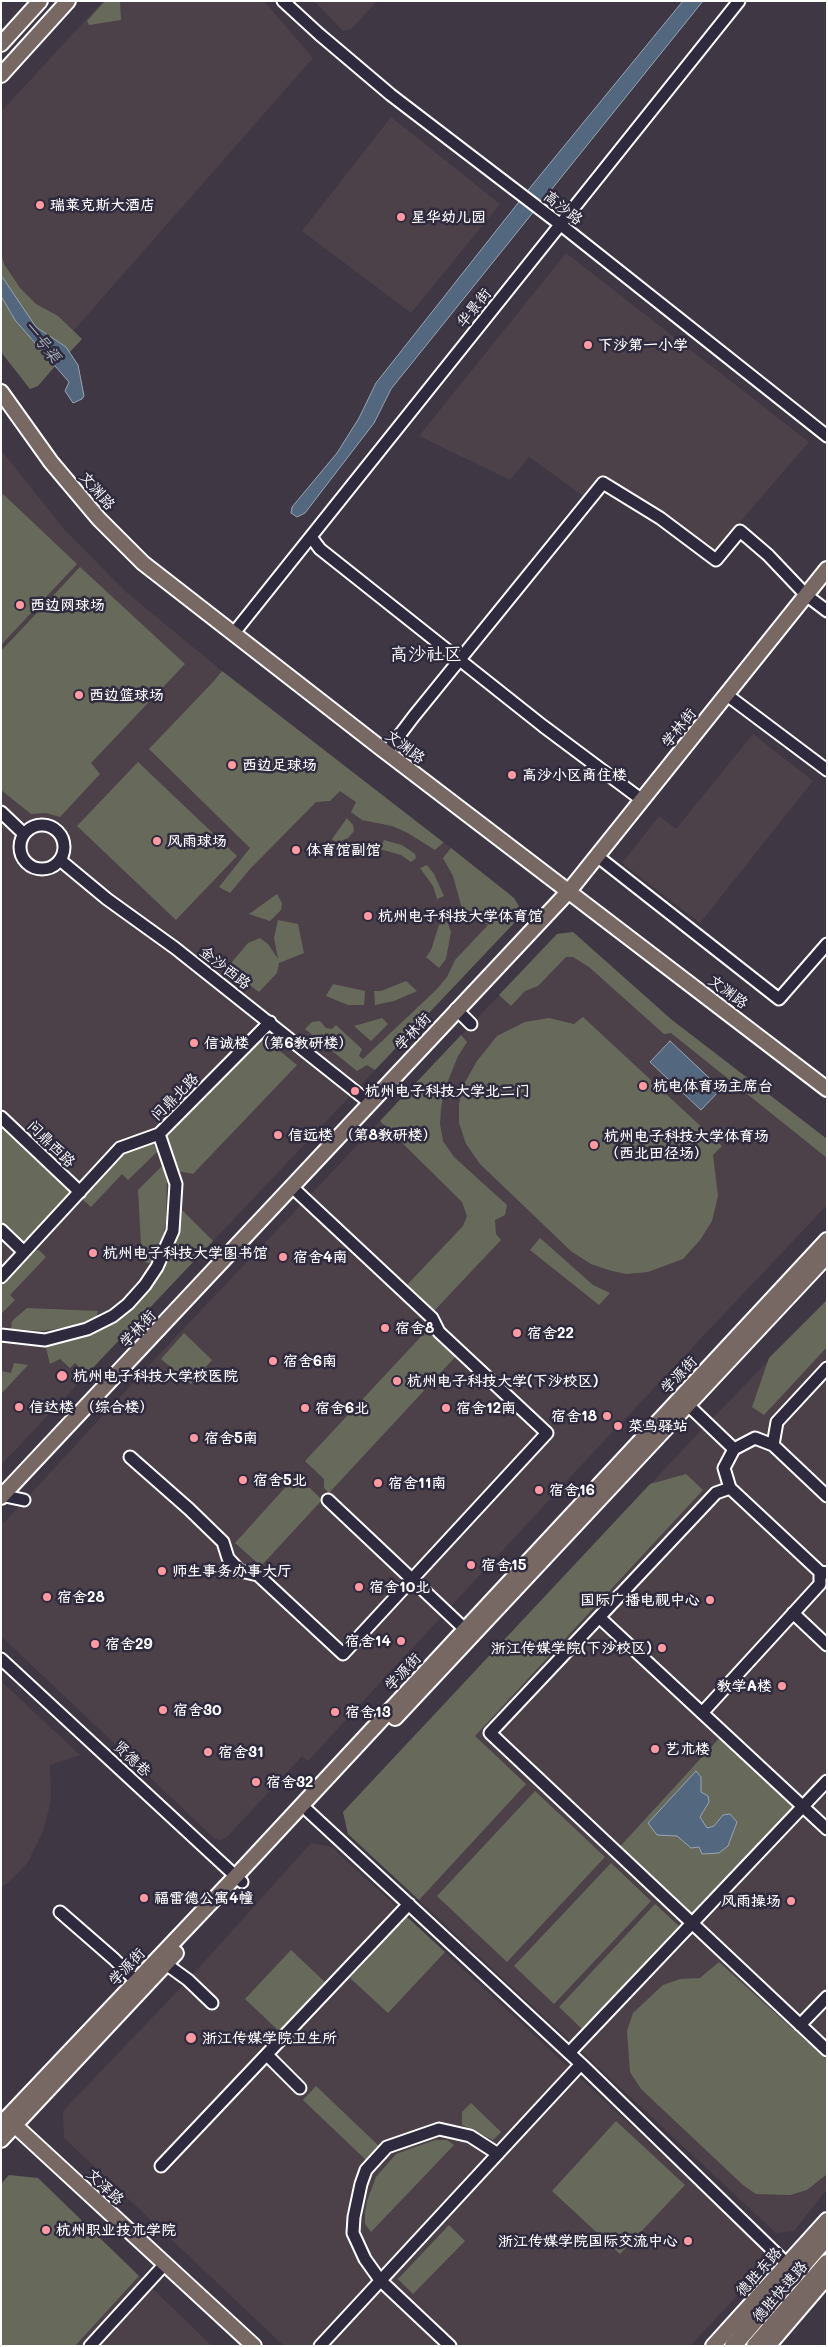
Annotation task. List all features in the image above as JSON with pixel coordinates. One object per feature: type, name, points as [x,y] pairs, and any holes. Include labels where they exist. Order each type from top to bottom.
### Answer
[{"type":"highway","name":"德胜快速路","points":[[733,2346],[827,2237]]},
{"type":"highway","name":"德胜快速路","points":[[755,2346],[827,2263]]},
{"type":"main road","points":[[1,44],[40,1]]},
{"type":"main road","points":[[1,75],[68,1]]},
{"type":"main road","name":"文渊路","points":[[1,392],[51,462],[99,519],[144,563],[386,753],[827,1089]]},
{"type":"main road","name":"学林街","points":[[2,1496],[569,891],[827,569]]},
{"type":"main road","name":"学源街","points":[[139,1985],[166,1964],[239,1879],[308,1811],[827,1240]]},
{"type":"main road","name":"学源街","points":[[1,2140],[6,2120],[139,1985],[469,1632],[688,1405],[827,1256]]},
{"type":"main road","name":"文泽路","points":[[6,2120],[254,2346]]},
{"type":"main road","name":"德胜东路","points":[[713,2346],[827,2220]]},
{"type":"main road","points":[[768,2346],[827,2277]]},
{"type":"street","name":"高沙路","points":[[283,1],[391,95],[560,225],[827,436]]},
{"type":"street","name":"华景街","points":[[233,634],[739,1]]},
{"type":"street","points":[[386,753],[603,483],[660,518],[716,560],[740,531],[768,555],[806,595],[827,611]]},
{"type":"street","points":[[311,537],[320,549],[565,743],[642,800]]},
{"type":"street","points":[[727,695],[827,770]]},
{"type":"street","points":[[1,812],[24,834]]},
{"type":"street","points":[[41,825],[54,828],[64,843],[63,855],[60,860],[51,868],[44,869],[30,866],[25,861],[20,850],[24,834],[35,826],[41,825]]},
{"type":"street","points":[[597,856],[779,998],[827,944]]},
{"type":"street","name":"金沙西路","points":[[60,860],[270,1022],[370,1103]]},
{"type":"street","points":[[456,1010],[472,1024]]},
{"type":"street","name":"问鼎北路","points":[[1,1335],[45,1340],[87,1329],[113,1316],[128,1304],[145,1285],[157,1268],[173,1231],[176,1184],[159,1134],[270,1022]]},
{"type":"street","name":"问鼎西路","points":[[1,1117],[80,1192]]},
{"type":"street","points":[[1,1277],[120,1148],[159,1134]]},
{"type":"street","points":[[130,1457],[189,1509],[222,1542],[228,1558],[240,1571],[258,1575],[343,1654],[547,1433],[439,1332],[432,1318],[292,1187]]},
{"type":"street","points":[[1,1230],[24,1252]]},
{"type":"street","points":[[773,1445],[777,1422],[827,1368]]},
{"type":"street","points":[[688,1405],[734,1449]]},
{"type":"street","points":[[702,1713],[820,1584],[823,1572],[730,1488],[724,1468],[734,1449],[755,1438],[773,1445],[827,1496]]},
{"type":"street","points":[[730,1488],[716,1493],[490,1733],[827,2050]]},
{"type":"street","points":[[2,1496],[24,1500]]},
{"type":"street","points":[[328,1500],[469,1632]]},
{"type":"street","points":[[794,1613],[827,1646]]},
{"type":"street","points":[[600,1618],[827,1829]]},
{"type":"street","name":"贤德巷","points":[[1,1659],[239,1879]]},
{"type":"street","points":[[569,2053],[827,1781]]},
{"type":"street","points":[[308,1811],[581,2064],[788,2265]]},
{"type":"street","points":[[161,2166],[409,1904]]},
{"type":"street","points":[[60,1912],[114,1959],[139,1985]]},
{"type":"street","points":[[166,1964],[188,1980],[212,2003]]},
{"type":"street","points":[[800,2025],[827,1996]]},
{"type":"street","points":[[267,2055],[300,2088]]},
{"type":"street","points":[[320,2346],[581,2064]]},
{"type":"street","points":[[450,2346],[380,2280],[365,2259],[353,2233],[354,2217],[366,2170],[387,2147],[439,2129],[470,2136],[498,2154]]},
{"type":"street","points":[[90,2346],[166,2264]]},
{"type":"shaded area","points":[[103,1],[264,1],[313,58],[68,337],[44,325],[1,267],[1,112]]},
{"type":"shaded area","points":[[314,1],[377,1],[351,29],[343,31]]},
{"type":"shaded area","name":"星华幼儿园","points":[[391,117],[500,204],[411,313],[302,231]]},
{"type":"shaded area","name":"下沙第一小学","points":[[566,253],[809,442],[713,553],[602,475],[586,498],[529,457],[510,480],[419,436]]},
{"type":"shaded area","points":[[1,450],[63,528],[125,591],[222,671],[510,894],[520,908],[515,922],[1,1465]]},
{"type":"shaded area","points":[[753,734],[813,781],[700,923],[622,863],[659,816],[676,829]]},
{"type":"shaded area","name":"杭州电子科技大学(下沙校区)","points":[[573,932],[672,1020],[827,1139],[827,1205],[589,1457],[308,1761],[302,1756],[228,1836],[221,1840],[215,1839],[1,1636],[1,1526],[155,1359],[557,934]]},
{"type":"shaded area","name":"浙江传媒学院(下沙校区)","points":[[827,1300],[827,2189],[794,2231],[776,2233],[348,1834],[343,1812],[707,1424]]},
{"type":"shaded area","points":[[1,1681],[80,1755],[50,1765],[51,1801],[43,1831],[28,1862],[8,1883],[1,1887]]},
{"type":"shaded area","points":[[311,1843],[332,1847],[765,2250],[768,2259],[764,2267],[690,2346],[284,2346],[64,2138],[63,2111],[188,1980]]},
{"type":"shaded area","name":"杭州职业技术学院","points":[[9,2175],[38,2178],[212,2346],[1,2346],[1,2184]]},
{"type":"green space","points":[[105,1],[120,1],[121,20],[89,25],[87,21]]},
{"type":"green space","points":[[1,253],[4,264],[20,288],[36,304],[58,316],[82,339],[69,353],[66,347],[36,327],[26,313],[1,275]]},
{"type":"green space","points":[[1,296],[15,320],[56,365],[38,386],[30,389],[1,352]]},
{"type":"green space","name":"西边网球场","points":[[3,494],[77,564],[1,645],[1,497]]},
{"type":"green space","name":"西边篮球场","points":[[80,567],[185,664],[91,763],[100,774],[60,817],[46,813],[31,814],[1,790],[1,651]]},
{"type":"green space","name":"西边足球场","points":[[222,671],[444,842],[435,850],[406,832],[392,826],[362,820],[351,812],[356,802],[340,791],[330,801],[316,802],[250,869],[230,893],[219,887],[250,848],[149,749]]},
{"type":"green space","name":"风雨球场","points":[[138,762],[237,856],[176,920],[77,826]]},
{"type":"green space","points":[[347,818],[353,825],[354,831],[348,838],[338,842],[334,841],[332,839]]},
{"type":"green space","points":[[384,840],[402,845],[415,854],[416,858],[411,862],[401,855],[380,849]]},
{"type":"green space","points":[[451,848],[514,898],[520,908],[515,922],[375,1070],[367,1065],[357,1071],[305,1029],[312,1022],[320,1021],[326,1028],[332,1029],[336,1025],[362,1049],[359,1056],[363,1059],[436,990],[447,977],[455,960],[488,925],[477,914],[470,915],[463,912],[453,876],[443,858]]},
{"type":"green space","points":[[427,865],[434,874],[444,896],[437,899],[433,886],[420,868]]},
{"type":"green space","points":[[277,894],[282,903],[281,910],[270,921],[249,914]]},
{"type":"green space","points":[[278,920],[298,924],[304,953],[279,963],[277,973],[259,992],[227,968],[248,943],[260,938],[268,944],[278,959],[274,938]]},
{"type":"green space","points":[[447,921],[451,932],[446,959],[439,968],[426,957],[431,950],[439,925]]},
{"type":"green space","points":[[573,932],[672,1020],[827,1139],[827,1158],[671,1033],[664,1034],[589,967],[573,957],[566,957],[538,986],[525,991],[511,1006],[499,995],[557,934]]},
{"type":"green space","points":[[406,981],[417,991],[394,1001],[375,1005],[374,991],[381,991]]},
{"type":"green space","points":[[333,984],[365,991],[364,1005],[348,1005],[326,996]]},
{"type":"green space","name":"杭州电子科技大学体育场 （西北田径场）","points":[[583,1017],[722,1146],[713,1155],[718,1196],[712,1221],[700,1240],[683,1259],[648,1272],[626,1274],[612,1271],[591,1264],[572,1252],[480,1164],[466,1144],[459,1123],[459,1104],[464,1084],[477,1061],[497,1036],[525,1022],[549,1018],[574,1024]]},
{"type":"green space","points":[[382,1018],[388,1024],[371,1041],[354,1026]]},
{"type":"green space","points":[[259,1034],[297,1065],[193,1174],[173,1170],[159,1134]]},
{"type":"green space","points":[[461,1035],[467,1042],[458,1056],[444,1091],[441,1108],[440,1124],[443,1141],[454,1157],[507,1205],[505,1215],[495,1220],[496,1234],[501,1240],[433,1312],[406,1286],[463,1226],[467,1216],[462,1202],[380,1121]]},
{"type":"green space","points":[[1,1116],[80,1192],[24,1252],[1,1230]]},
{"type":"green space","points":[[152,1140],[157,1152],[128,1180],[122,1174],[91,1207],[81,1198],[129,1149]]},
{"type":"green space","points":[[162,1166],[167,1171],[166,1221],[163,1237],[153,1263],[148,1263],[142,1261],[138,1190]]},
{"type":"green space","points":[[180,1208],[213,1241],[87,1374],[75,1363],[70,1368],[60,1359],[50,1364],[45,1344],[135,1302]]},
{"type":"green space","points":[[540,1238],[593,1285],[610,1293],[599,1305],[530,1250]]},
{"type":"green space","points":[[39,1250],[46,1257],[10,1295],[15,1300],[1,1314],[1,1284],[34,1251]]},
{"type":"green space","points":[[827,1300],[827,1347],[764,1415],[752,1407],[769,1358]]},
{"type":"green space","points":[[27,1308],[98,1311],[96,1317],[86,1323],[77,1325],[43,1331],[11,1329],[12,1321]]},
{"type":"green space","points":[[428,1329],[457,1355],[329,1493],[324,1488],[324,1479],[305,1461]]},
{"type":"green space","points":[[184,1333],[212,1360],[191,1384],[161,1359]]},
{"type":"green space","points":[[14,1363],[28,1365],[1,1394],[1,1371],[11,1373]]},
{"type":"green space","points":[[686,1474],[703,1490],[475,1736],[526,1784],[419,1900],[348,1834],[343,1812],[650,1484]]},
{"type":"green space","points":[[292,1480],[300,1487],[310,1488],[322,1500],[261,1566],[235,1543]]},
{"type":"green space","points":[[724,1733],[803,1807],[692,1924],[615,1852]]},
{"type":"green space","points":[[535,1791],[605,1857],[507,1962],[437,1896]]},
{"type":"green space","points":[[611,1863],[651,1901],[554,2004],[514,1966]]},
{"type":"green space","points":[[655,1904],[679,1926],[582,2029],[559,2007]]},
{"type":"green space","points":[[407,1917],[445,1952],[388,2013],[350,1978]]},
{"type":"green space","points":[[291,1950],[326,1983],[280,2032],[245,1999]]},
{"type":"green space","points":[[719,1962],[827,2060],[827,2174],[807,2190],[790,2195],[756,2194],[743,2185],[641,2089],[630,2072],[627,2031],[633,2013],[663,1985],[680,1979],[700,1978]]},
{"type":"green space","points":[[316,2086],[380,2147],[367,2161],[303,2100]]},
{"type":"green space","points":[[471,2103],[501,2132],[493,2140],[462,2125],[462,2112]]},
{"type":"green space","points":[[616,2121],[685,2185],[620,2254],[552,2191]]},
{"type":"green space","points":[[435,2140],[447,2140],[454,2145],[371,2232],[365,2224],[365,2213],[367,2201],[376,2177],[396,2154]]},
{"type":"green space","name":"杭州职业技术学院","points":[[9,2175],[38,2178],[139,2276],[75,2346],[1,2346],[1,2184]]},
{"type":"green space","points":[[449,2225],[465,2241],[413,2294],[398,2279]]},
{"type":"water","points":[[683,1],[703,1],[391,389],[374,423],[305,513],[297,517],[291,513],[292,507],[337,453],[359,418],[376,383],[533,184]]},
{"type":"water","name":"一号渠","points":[[1,275],[36,327],[66,347],[78,365],[84,396],[82,399],[73,403],[65,391],[69,382],[15,320],[1,296]]},
{"type":"water","points":[[670,1041],[721,1089],[701,1110],[650,1062]]},
{"type":"water","points":[[696,1771],[701,1777],[701,1792],[708,1796],[709,1802],[700,1817],[707,1828],[714,1826],[723,1815],[730,1814],[737,1822],[728,1846],[719,1853],[702,1854],[699,1847],[691,1848],[677,1836],[657,1835],[648,1823]]},
{"type":"place","name":"瑞莱克斯大酒店","points":[[40,205]]},
{"type":"place","name":"星华幼儿园","points":[[401,217]]},
{"type":"place","name":"下沙第一小学","points":[[588,345]]},
{"type":"place","name":"西边网球场","points":[[20,605]]},
{"type":"place","name":"西边篮球场","points":[[79,695]]},
{"type":"place","name":"西边足球场","points":[[232,765]]},
{"type":"place","name":"高沙小区商住楼","points":[[512,775]]},
{"type":"place","name":"风雨球场","points":[[157,841]]},
{"type":"place","name":"体育馆副馆","points":[[296,850]]},
{"type":"place","name":"杭州电子科技大学体育馆","points":[[368,916]]},
{"type":"place","name":"信诚楼 （第6教研楼）","points":[[194,1043]]},
{"type":"place","name":"杭电体育场主席台","points":[[643,1086]]},
{"type":"place","name":"杭州电子科技大学北二门","points":[[355,1091]]},
{"type":"place","name":"信远楼 （第8教研楼）","points":[[278,1135]]},
{"type":"place","name":"杭州电子科技大学体育场 （西北田径场）","points":[[594,1145]]},
{"type":"place","name":"杭州电子科技大学图书馆","points":[[93,1253]]},
{"type":"place","name":"宿舍4南","points":[[283,1257]]},
{"type":"place","name":"宿舍8","points":[[385,1328]]},
{"type":"place","name":"宿舍22","points":[[517,1333]]},
{"type":"place","name":"宿舍6南","points":[[273,1361]]},
{"type":"place","name":"杭州电子科技大学校医院","points":[[62,1376]]},
{"type":"place","name":"杭州电子科技大学(下沙校区)","points":[[397,1381]]},
{"type":"place","name":"信达楼 （综合楼）","points":[[19,1407]]},
{"type":"place","name":"宿舍6北","points":[[305,1408]]},
{"type":"place","name":"宿舍12南","points":[[446,1408]]},
{"type":"place","name":"宿舍18","points":[[607,1416]]},
{"type":"place","name":"菜鸟驿站","points":[[618,1426]]},
{"type":"place","name":"宿舍5南","points":[[194,1438]]},
{"type":"place","name":"宿舍5北","points":[[243,1480]]},
{"type":"place","name":"宿舍11南","points":[[378,1483]]},
{"type":"place","name":"宿舍16","points":[[539,1490]]},
{"type":"place","name":"宿舍15","points":[[471,1565]]},
{"type":"place","name":"师生事务办事大厅","points":[[162,1571]]},
{"type":"place","name":"宿舍10北","points":[[359,1587]]},
{"type":"place","name":"宿舍28","points":[[47,1597]]},
{"type":"place","name":"国际广播电视中心","points":[[710,1600]]},
{"type":"place","name":"宿舍14","points":[[401,1641]]},
{"type":"place","name":"宿舍29","points":[[95,1644]]},
{"type":"place","name":"浙江传媒学院(下沙校区)","points":[[662,1648]]},
{"type":"place","name":"教学A楼","points":[[782,1686]]},
{"type":"place","name":"宿舍30","points":[[163,1710]]},
{"type":"place","name":"宿舍13","points":[[335,1712]]},
{"type":"place","name":"艺术楼","points":[[655,1749]]},
{"type":"place","name":"宿舍31","points":[[208,1752]]},
{"type":"place","name":"宿舍32","points":[[256,1782]]},
{"type":"place","name":"福雷德公寓4幢","points":[[144,1898]]},
{"type":"place","name":"风雨操场","points":[[791,1901]]},
{"type":"place","name":"浙江传媒学院卫生所","points":[[191,2038]]},
{"type":"place","name":"杭州职业技术学院","points":[[46,2230]]},
{"type":"place","name":"浙江传媒学院国际交流中心","points":[[688,2241]]},
{"type":"district","name":"高沙社区","points":[[426,654]]}]
